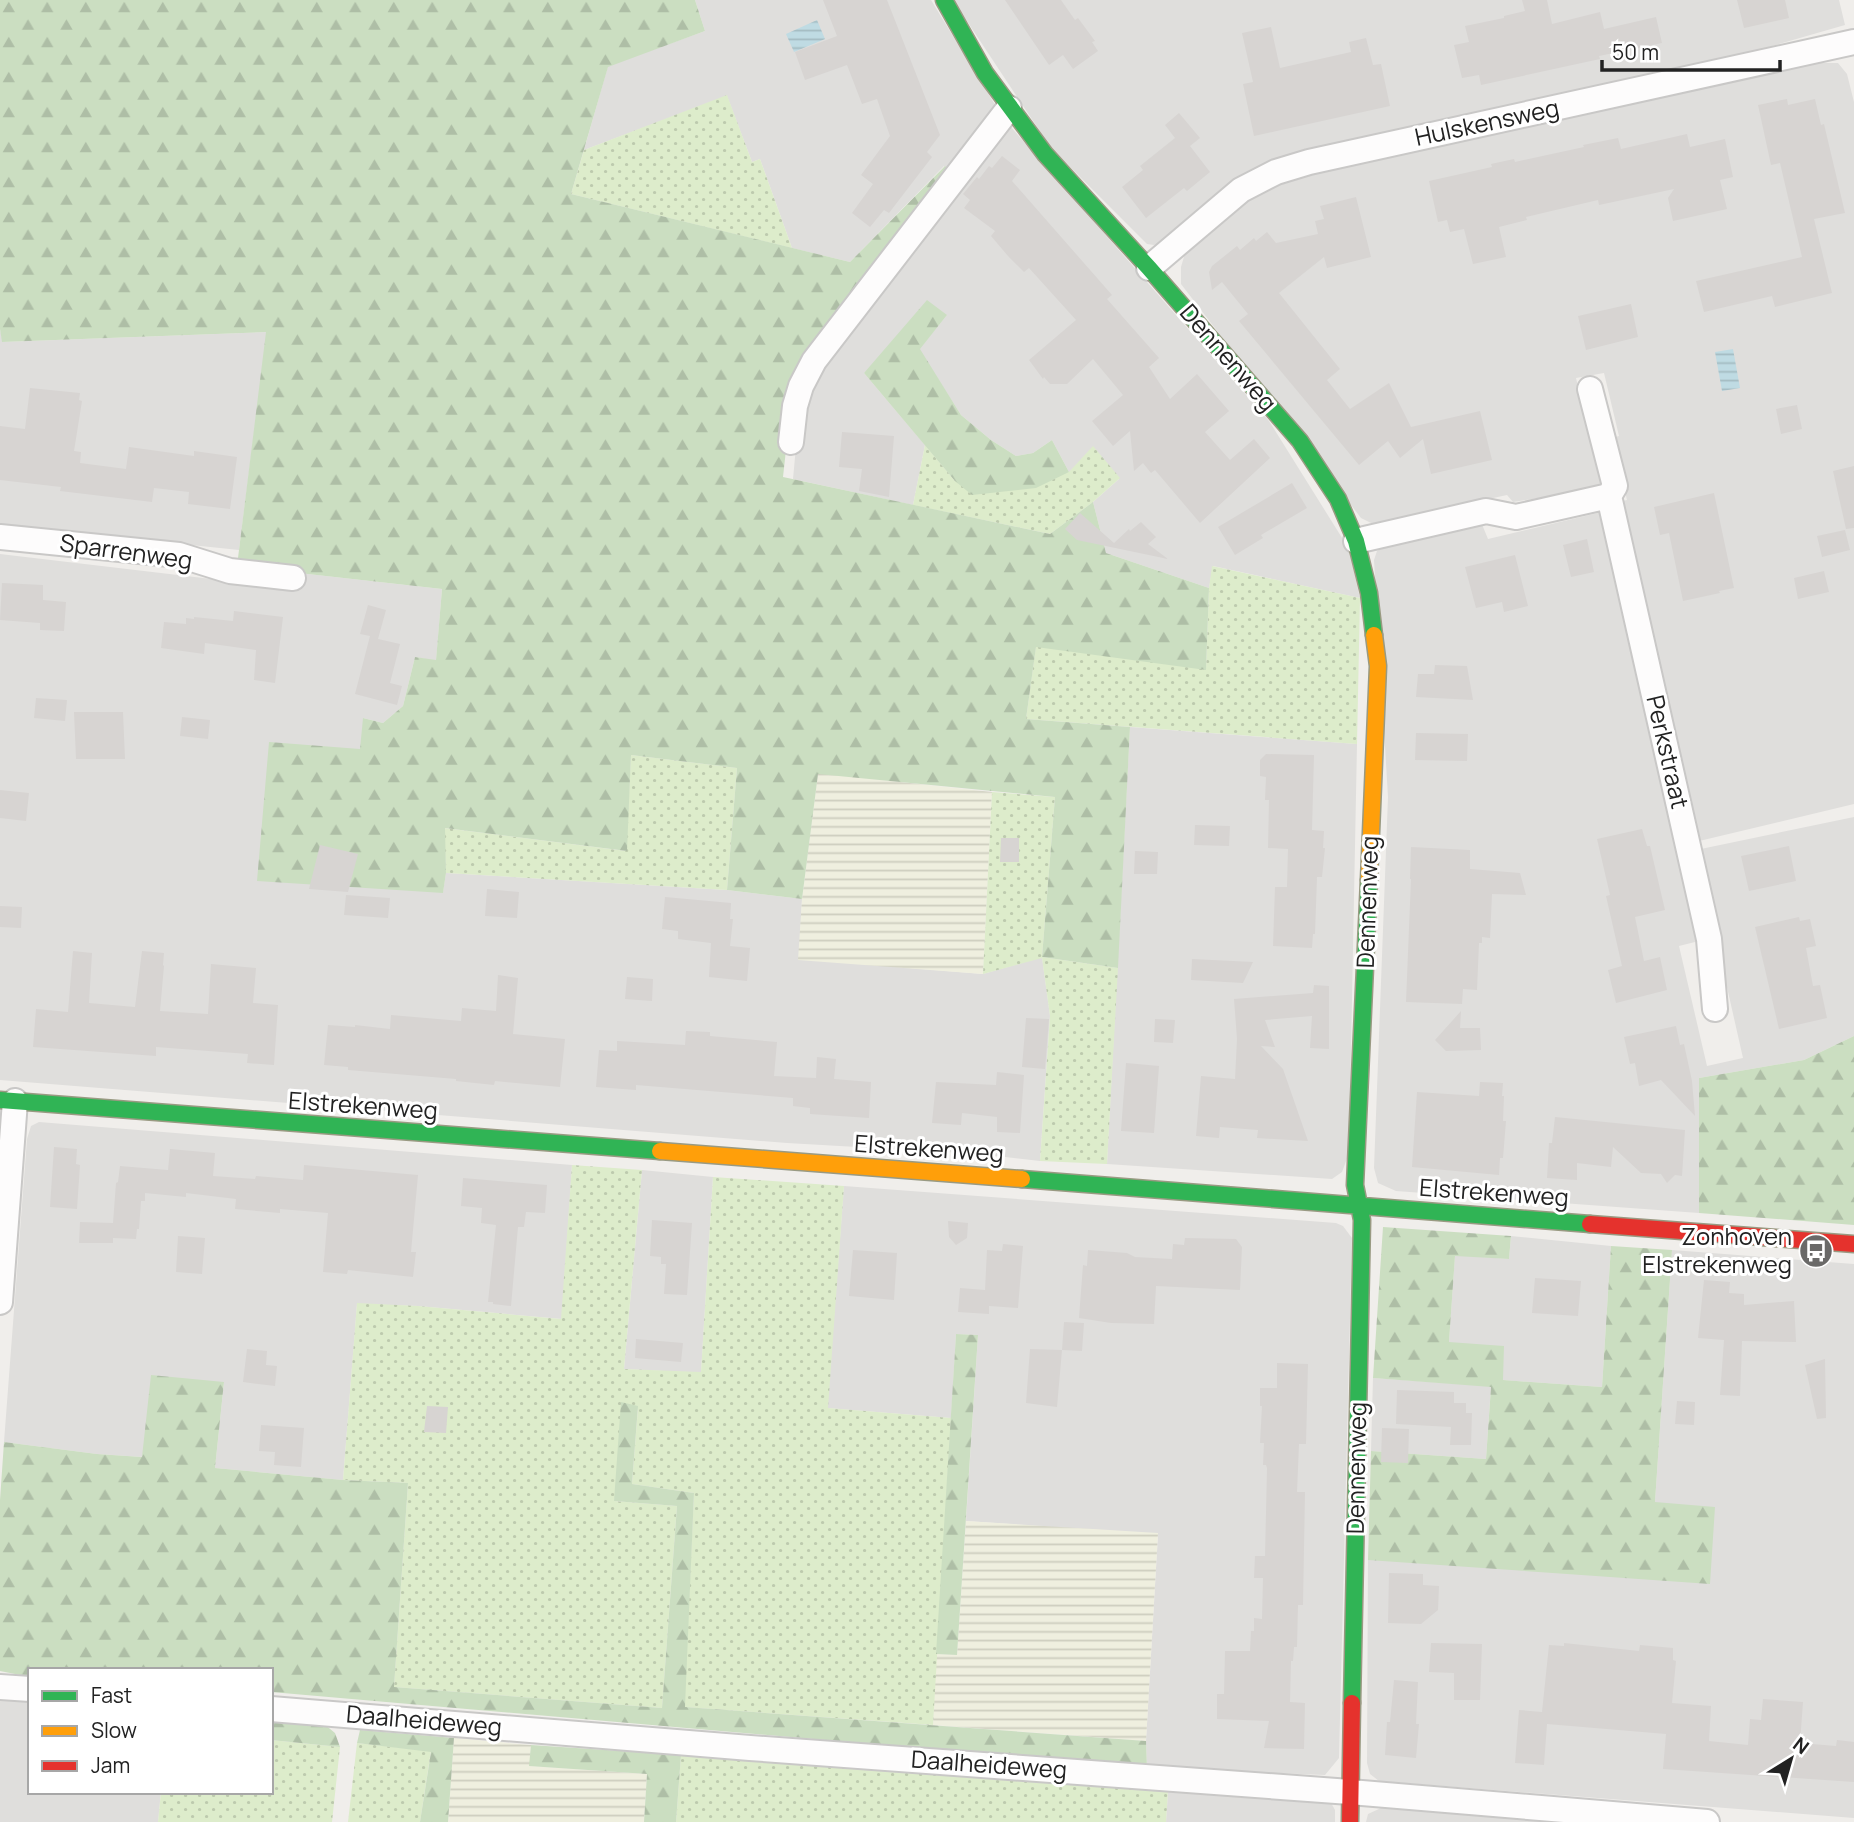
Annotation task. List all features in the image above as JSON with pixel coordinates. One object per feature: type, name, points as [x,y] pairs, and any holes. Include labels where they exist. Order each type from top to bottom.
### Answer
[{"type":"street","name":"Dennenweg","points":[[944,0],[985,73],[1045,154],[1300,441],[1338,499],[1356,541],[1369,593],[1378,666],[1356,1185],[1362,1220],[1350,1822]]},
{"type":"street","name":"Hulskensweg","points":[[1149,268],[1241,190],[1276,172],[1309,162],[1854,42]]},
{"type":"street","points":[[792,442],[795,406],[801,386],[814,361],[1009,108]]},
{"type":"street","name":"Perkstraat","points":[[1590,389],[1615,486],[1609,496],[1709,939],[1715,1009]]},
{"type":"street","points":[[1356,541],[1486,511],[1516,517],[1609,496]]},
{"type":"street","name":"Sparrenweg","points":[[0,537],[178,555],[230,571],[293,578]]},
{"type":"street","points":[[0,1301],[7,1101]]},
{"type":"street","name":"Elstrekenweg","points":[[7,1101],[1854,1244]]},
{"type":"street","points":[[0,1687],[28,1689]]},
{"type":"street","name":"Daalheideweg","points":[[273,1709],[1350,1792],[1624,1819],[1707,1822]]},
{"type":"shaded area","points":[[695,0],[931,0],[997,108],[953,174],[944,166],[850,262],[792,248],[760,159],[752,162],[727,96],[584,150],[608,66],[705,31]]},
{"type":"shaded area","points":[[953,0],[1839,0],[1845,25],[1706,65],[1309,156],[1154,245],[1147,244],[1051,148]]},
{"type":"shaded area","points":[[1819,63],[1838,63],[1847,74],[1854,102],[1854,804],[1695,842],[1618,502],[1627,500],[1612,438],[1619,436],[1604,373],[1576,378],[1602,488],[1513,502],[1507,495],[1373,524],[1361,518],[1181,284],[1181,267],[1186,250],[1249,200],[1280,185],[1319,173],[1479,136]]},
{"type":"shaded area","points":[[1010,126],[1269,421],[1349,549],[1360,598],[1213,566],[1209,588],[1106,553],[1093,502],[1119,479],[1069,472],[1052,440],[1033,453],[1016,456],[991,440],[961,415],[919,349],[947,315],[864,373],[925,445],[913,505],[793,479],[801,393]]},
{"type":"shaded area","points":[[0,329],[3,342],[267,332],[239,550],[0,525]]},
{"type":"shaded area","points":[[1602,512],[1699,941],[1679,946],[1707,1066],[1743,1058],[1696,850],[1854,817],[1854,1036],[1804,1060],[1699,1078],[1699,1213],[1396,1191],[1378,1183],[1374,1168],[1388,797],[1374,560],[1377,551],[1387,545],[1481,522],[1488,539]]},
{"type":"shaded area","points":[[0,554],[237,582],[237,566],[442,589],[436,661],[415,657],[403,706],[383,723],[363,718],[443,892],[446,873],[727,890],[802,899],[799,959],[983,974],[1042,957],[1050,1016],[1040,1161],[980,1154],[787,1143],[0,1080]]},
{"type":"shaded area","points":[[1130,727],[1357,744],[1349,1153],[1342,1172],[1332,1179],[1107,1164]]},
{"type":"shaded area","points":[[39,1122],[572,1165],[562,1319],[418,1306],[357,1304],[343,1480],[215,1468],[224,1382],[143,1457],[4,1442],[27,1139],[31,1126]]},
{"type":"shaded area","points":[[642,1170],[713,1177],[701,1373],[624,1369]]},
{"type":"shaded area","points":[[844,1186],[1336,1223],[1343,1226],[1352,1238],[1339,1758],[1325,1775],[1147,1768],[1146,1741],[1158,1534],[966,1521],[978,1335],[956,1334],[951,1418],[827,1408]]},
{"type":"shaded area","points":[[1511,1236],[1611,1246],[1602,1387],[1502,1380],[1449,1342],[1455,1255],[1509,1259]]},
{"type":"shaded area","points":[[1672,1250],[1854,1264],[1854,1818],[1379,1781],[1370,1774],[1367,1763],[1368,1560],[1655,1502]]},
{"type":"shaded area","points":[[1373,1378],[1491,1386],[1486,1459],[1371,1451]]},
{"type":"shaded area","points":[[0,1700],[28,1701],[28,1794],[161,1794],[158,1822],[0,1822]]},
{"type":"shaded area","points":[[1168,1791],[1322,1797],[1330,1801],[1335,1810],[1335,1822],[1166,1822]]},
{"type":"shaded area","points":[[1381,1808],[1567,1822],[1366,1822],[1368,1814]]},
{"type":"green space","points":[[0,0],[695,0],[705,31],[608,67],[571,194],[850,262],[945,166],[953,174],[813,359],[789,423],[783,477],[1050,534],[1093,502],[1106,553],[1209,588],[1206,670],[1036,647],[1026,719],[1130,727],[1118,968],[1042,957],[1055,797],[818,774],[802,899],[727,890],[737,768],[631,755],[627,851],[445,828],[446,873],[443,893],[257,881],[269,742],[360,749],[363,718],[383,723],[403,706],[415,657],[436,660],[442,589],[237,566],[266,332],[2,342]]},
{"type":"green space","points":[[727,95],[752,162],[760,159],[792,248],[571,194],[584,150]]},
{"type":"green space","points":[[927,300],[947,315],[920,349],[961,415],[991,440],[1016,456],[1033,453],[1052,440],[1069,472],[1036,488],[972,495],[955,481],[864,373]]},
{"type":"green space","points":[[925,445],[955,481],[1069,472],[1093,446],[1120,478],[1050,534],[913,505]]},
{"type":"green space","points":[[1212,566],[1360,598],[1357,744],[1026,719],[1036,646],[1206,669]]},
{"type":"green space","points":[[631,755],[737,768],[727,890],[446,873],[444,828],[626,851]]},
{"type":"green space","points":[[818,773],[992,792],[983,974],[798,960],[802,899]]},
{"type":"green space","points":[[992,792],[1055,797],[1042,957],[1118,968],[1107,1164],[1040,1161],[1050,1016],[1042,958],[983,974]]},
{"type":"green space","points":[[1854,1036],[1854,1225],[1699,1213],[1699,1078],[1804,1060]]},
{"type":"green space","points":[[572,1165],[642,1170],[624,1369],[701,1372],[713,1177],[844,1186],[828,1408],[951,1418],[933,1725],[684,1707],[694,1493],[632,1484],[638,1407],[614,1501],[677,1506],[662,1708],[394,1687],[408,1483],[343,1480],[357,1303],[561,1319]]},
{"type":"green space","points":[[1383,1227],[1511,1236],[1509,1259],[1455,1256],[1449,1342],[1504,1346],[1503,1380],[1602,1387],[1611,1246],[1672,1250],[1655,1502],[1715,1507],[1710,1584],[1368,1560],[1371,1451],[1486,1459],[1491,1387],[1373,1378]]},
{"type":"green space","points":[[956,1334],[978,1335],[957,1655],[936,1654]]},
{"type":"green space","points":[[151,1375],[224,1382],[215,1468],[408,1483],[394,1687],[662,1708],[677,1506],[614,1501],[621,1402],[638,1406],[632,1484],[694,1493],[685,1707],[1146,1741],[1147,1768],[273,1692],[273,1668],[28,1668],[28,1677],[0,1671],[0,1500],[4,1442],[142,1457]]},
{"type":"green space","points":[[966,1521],[1158,1533],[1146,1741],[933,1725],[936,1654],[957,1655]]},
{"type":"green space","points":[[273,1720],[324,1724],[335,1733],[340,1747],[273,1740]]},
{"type":"green space","points":[[360,1730],[454,1738],[448,1822],[420,1822],[431,1752],[357,1743]]},
{"type":"green space","points":[[454,1738],[531,1745],[530,1766],[647,1774],[644,1822],[448,1822]]},
{"type":"green space","points":[[273,1740],[340,1747],[332,1822],[158,1822],[161,1794],[273,1794]]},
{"type":"green space","points":[[357,1743],[431,1751],[420,1822],[348,1822]]},
{"type":"green space","points":[[531,1745],[681,1755],[676,1822],[644,1822],[647,1774],[529,1766]]},
{"type":"green space","points":[[681,1755],[1168,1791],[1166,1822],[676,1822]]},
{"type":"water","points":[[817,20],[825,39],[794,52],[786,34]]},
{"type":"water","points":[[1733,349],[1740,388],[1722,391],[1715,352]]},
{"type":"building","points":[[823,0],[887,0],[940,135],[927,152],[932,157],[889,213],[884,210],[870,227],[852,213],[873,184],[861,175],[890,136],[877,99],[862,104],[847,65],[805,80],[795,52],[837,36]]},
{"type":"building","points":[[1005,0],[1061,0],[1095,41],[1092,42],[1098,51],[1073,69],[1063,55],[1049,65]]},
{"type":"building","points":[[1522,0],[1547,0],[1552,24],[1600,12],[1604,29],[1656,17],[1662,43],[1481,85],[1479,75],[1462,78],[1454,45],[1469,42],[1465,26],[1525,11]]},
{"type":"building","points":[[1737,0],[1785,0],[1789,18],[1744,28]]},
{"type":"building","points":[[1271,27],[1280,68],[1351,52],[1349,42],[1366,38],[1373,65],[1381,64],[1390,106],[1254,136],[1243,84],[1253,82],[1242,33]]},
{"type":"building","points":[[1787,99],[1788,105],[1815,99],[1821,125],[1824,124],[1845,213],[1814,219],[1832,293],[1775,307],[1772,296],[1704,312],[1696,281],[1802,257],[1780,163],[1771,165],[1758,105]]},
{"type":"building","points":[[1179,113],[1200,138],[1190,146],[1210,172],[1187,191],[1184,188],[1146,218],[1122,187],[1143,170],[1140,166],[1175,138],[1165,125]]},
{"type":"building","points":[[1687,134],[1690,147],[1725,139],[1733,177],[1720,180],[1727,209],[1673,221],[1668,198],[1674,189],[1599,205],[1598,200],[1526,217],[1527,220],[1499,227],[1506,257],[1473,264],[1464,229],[1450,232],[1447,220],[1438,222],[1429,181],[1492,167],[1491,164],[1514,159],[1515,162],[1618,138],[1621,149]]},
{"type":"building","points":[[1002,156],[1020,170],[1012,181],[1112,295],[1107,299],[1159,358],[1149,367],[1170,399],[1197,374],[1229,411],[1205,432],[1230,460],[1254,439],[1270,458],[1200,523],[1155,470],[1151,473],[1143,463],[1134,471],[1130,431],[1113,446],[1092,421],[1123,395],[1093,359],[1067,384],[1050,384],[1029,360],[1076,320],[1029,268],[1024,272],[1008,256],[991,236],[995,231],[964,208],[970,200],[963,194],[977,177],[979,179],[989,166],[992,168]]},
{"type":"building","points":[[1356,197],[1371,257],[1327,268],[1324,257],[1279,293],[1340,369],[1327,380],[1350,409],[1389,383],[1411,427],[1480,411],[1492,460],[1431,474],[1423,439],[1400,458],[1388,441],[1359,465],[1239,321],[1248,314],[1222,282],[1212,290],[1209,272],[1212,266],[1237,246],[1240,250],[1254,238],[1256,241],[1267,232],[1276,243],[1318,234],[1315,221],[1324,219],[1320,206]]},
{"type":"building","points":[[1631,304],[1638,337],[1586,350],[1578,316]]},
{"type":"building","points":[[30,388],[80,393],[79,400],[82,401],[74,451],[81,452],[80,463],[126,469],[129,447],[194,456],[194,451],[237,457],[230,509],[188,504],[189,492],[154,488],[152,502],[60,491],[61,487],[0,480],[0,426],[25,429]]},
{"type":"building","points":[[1797,405],[1802,429],[1781,434],[1776,409]]},
{"type":"building","points":[[842,432],[894,436],[889,497],[859,491],[862,469],[839,467]]},
{"type":"building","points":[[1854,466],[1854,528],[1846,529],[1833,471]]},
{"type":"building","points":[[1292,483],[1307,508],[1261,535],[1263,538],[1235,555],[1218,527]]},
{"type":"building","points":[[1714,493],[1734,588],[1683,601],[1669,533],[1660,535],[1654,507]]},
{"type":"building","points":[[1080,513],[1114,543],[1141,522],[1156,537],[1148,544],[1168,559],[1077,540],[1065,529]]},
{"type":"building","points":[[1845,530],[1850,550],[1822,557],[1817,536]]},
{"type":"building","points":[[1587,539],[1594,572],[1571,577],[1563,545]]},
{"type":"building","points":[[1515,555],[1528,606],[1504,612],[1502,602],[1476,608],[1465,567]]},
{"type":"building","points":[[1824,571],[1829,592],[1798,599],[1794,578]]},
{"type":"building","points":[[2,583],[43,585],[43,600],[66,602],[64,631],[40,630],[40,623],[0,620]]},
{"type":"building","points":[[368,605],[386,610],[378,639],[400,644],[390,683],[402,686],[397,705],[355,694],[370,636],[360,634]]},
{"type":"building","points":[[234,611],[283,617],[275,683],[254,680],[256,650],[205,643],[204,654],[161,648],[164,622],[186,624],[186,618],[194,617],[233,621]]},
{"type":"building","points":[[1435,665],[1467,666],[1473,700],[1416,697],[1418,674],[1434,674]]},
{"type":"building","points":[[36,698],[67,700],[65,721],[34,718]]},
{"type":"building","points":[[74,712],[123,712],[125,759],[76,759]]},
{"type":"building","points":[[182,717],[210,720],[208,739],[180,736]]},
{"type":"building","points":[[1416,733],[1468,734],[1467,761],[1415,760]]},
{"type":"building","points":[[1266,754],[1314,755],[1312,830],[1324,831],[1325,848],[1322,877],[1317,877],[1312,948],[1273,946],[1275,887],[1287,887],[1288,849],[1268,848],[1269,800],[1265,800],[1266,777],[1260,776],[1260,760]]},
{"type":"building","points":[[0,790],[29,793],[26,821],[0,818]]},
{"type":"building","points":[[1195,825],[1230,826],[1229,846],[1194,845]]},
{"type":"building","points":[[1642,829],[1647,846],[1650,846],[1665,910],[1635,917],[1644,961],[1660,957],[1667,990],[1616,1003],[1608,970],[1622,966],[1606,896],[1610,895],[1597,839]]},
{"type":"building","points":[[1001,838],[1019,838],[1019,862],[1000,862]]},
{"type":"building","points":[[320,845],[358,854],[348,892],[309,889]]},
{"type":"building","points":[[1789,846],[1796,881],[1749,891],[1741,856]]},
{"type":"building","points":[[1411,847],[1470,850],[1470,869],[1520,873],[1526,895],[1492,894],[1490,938],[1482,937],[1482,943],[1479,943],[1477,990],[1463,989],[1462,1004],[1406,1002]]},
{"type":"building","points":[[1135,851],[1158,852],[1157,874],[1134,874]]},
{"type":"building","points":[[487,889],[519,892],[517,918],[485,916]]},
{"type":"building","points":[[346,895],[390,898],[388,918],[344,915]]},
{"type":"building","points":[[665,897],[731,903],[730,919],[733,919],[730,946],[750,948],[747,981],[709,977],[711,943],[678,939],[678,931],[662,929]]},
{"type":"building","points":[[0,906],[22,907],[21,928],[0,927]]},
{"type":"building","points":[[1799,917],[1800,921],[1810,919],[1816,946],[1806,948],[1813,986],[1820,985],[1827,1018],[1779,1029],[1755,927]]},
{"type":"building","points":[[73,951],[92,953],[89,1003],[135,1007],[142,951],[164,953],[160,1011],[208,1014],[211,964],[256,968],[253,1003],[278,1005],[274,1065],[247,1063],[248,1054],[156,1047],[156,1056],[33,1047],[36,1009],[68,1012]]},
{"type":"building","points":[[1192,959],[1253,962],[1243,983],[1191,980]]},
{"type":"building","points":[[498,975],[518,978],[513,1034],[565,1039],[560,1087],[495,1081],[494,1085],[348,1070],[348,1067],[324,1065],[328,1025],[390,1029],[391,1015],[461,1021],[462,1008],[496,1011]]},
{"type":"building","points":[[627,977],[653,979],[652,1001],[625,999]]},
{"type":"building","points":[[1314,985],[1329,986],[1329,1049],[1310,1048],[1312,1016],[1265,1020],[1275,1047],[1261,1046],[1283,1069],[1308,1141],[1257,1138],[1258,1130],[1220,1127],[1219,1138],[1196,1136],[1201,1076],[1235,1079],[1237,1039],[1234,999],[1313,993]]},
{"type":"building","points":[[1461,1011],[1460,1028],[1480,1028],[1481,1050],[1446,1051],[1435,1040]]},
{"type":"building","points":[[1026,1018],[1049,1019],[1045,1069],[1022,1067]]},
{"type":"building","points":[[1155,1019],[1175,1020],[1173,1043],[1154,1042]]},
{"type":"building","points":[[1676,1026],[1680,1045],[1684,1044],[1692,1081],[1695,1116],[1661,1080],[1639,1086],[1635,1063],[1630,1064],[1624,1037]]},
{"type":"building","points":[[686,1031],[777,1042],[774,1076],[816,1078],[817,1057],[836,1059],[834,1079],[871,1082],[869,1118],[810,1114],[810,1108],[793,1106],[793,1098],[636,1085],[636,1090],[596,1087],[599,1050],[617,1051],[617,1041],[685,1045]]},
{"type":"building","points":[[1126,1063],[1159,1066],[1154,1133],[1121,1131]]},
{"type":"building","points":[[997,1072],[1024,1075],[1020,1133],[997,1132],[997,1117],[962,1113],[961,1125],[932,1123],[936,1082],[996,1085]]},
{"type":"building","points":[[1480,1082],[1503,1083],[1503,1121],[1506,1121],[1499,1175],[1412,1167],[1417,1092],[1479,1096]]},
{"type":"building","points":[[1555,1117],[1685,1130],[1682,1176],[1675,1175],[1667,1183],[1661,1174],[1641,1173],[1613,1147],[1611,1167],[1577,1163],[1577,1180],[1547,1178],[1549,1143],[1552,1143]]},
{"type":"building","points":[[54,1147],[77,1149],[76,1164],[80,1165],[77,1209],[50,1207]]},
{"type":"building","points":[[170,1149],[215,1153],[213,1176],[303,1180],[304,1165],[418,1175],[411,1252],[416,1252],[413,1277],[348,1270],[347,1274],[323,1272],[328,1213],[235,1209],[236,1199],[186,1193],[186,1197],[145,1193],[145,1201],[141,1201],[136,1239],[113,1238],[113,1243],[79,1243],[80,1222],[113,1223],[120,1166],[168,1170]]},
{"type":"building","points":[[463,1178],[547,1185],[545,1213],[526,1212],[524,1227],[518,1227],[511,1306],[488,1302],[496,1225],[481,1223],[482,1208],[461,1206]]},
{"type":"building","points":[[652,1220],[692,1223],[687,1295],[664,1294],[666,1264],[661,1264],[661,1257],[650,1256]]},
{"type":"building","points":[[948,1221],[968,1223],[967,1238],[956,1245],[949,1237]]},
{"type":"building","points":[[178,1236],[205,1238],[202,1274],[176,1272]]},
{"type":"building","points":[[1185,1238],[1236,1239],[1242,1247],[1240,1290],[1156,1286],[1154,1324],[1111,1323],[1079,1318],[1083,1265],[1087,1266],[1088,1250],[1172,1259],[1173,1244],[1184,1245]]},
{"type":"building","points":[[1003,1244],[1023,1246],[1018,1308],[989,1306],[989,1314],[958,1312],[960,1288],[985,1290],[987,1250],[1002,1251]]},
{"type":"building","points":[[853,1250],[897,1253],[894,1300],[849,1296]]},
{"type":"building","points":[[1535,1278],[1581,1281],[1578,1316],[1532,1313]]},
{"type":"building","points":[[1704,1280],[1730,1282],[1729,1293],[1744,1294],[1744,1305],[1794,1301],[1796,1342],[1742,1341],[1740,1396],[1720,1395],[1724,1340],[1698,1338]]},
{"type":"building","points":[[1064,1322],[1084,1323],[1082,1351],[1062,1350]]},
{"type":"building","points":[[636,1339],[683,1343],[681,1362],[635,1358]]},
{"type":"building","points":[[247,1349],[267,1351],[266,1365],[277,1366],[275,1386],[243,1382]]},
{"type":"building","points":[[1030,1349],[1062,1350],[1057,1407],[1026,1403]]},
{"type":"building","points":[[1825,1359],[1826,1418],[1817,1419],[1805,1365]]},
{"type":"building","points":[[1277,1363],[1308,1364],[1306,1444],[1299,1444],[1297,1492],[1305,1492],[1303,1605],[1298,1605],[1297,1647],[1294,1647],[1291,1661],[1290,1702],[1305,1703],[1304,1749],[1264,1748],[1269,1721],[1217,1719],[1217,1694],[1224,1694],[1225,1651],[1250,1651],[1254,1618],[1262,1619],[1263,1578],[1254,1578],[1255,1556],[1265,1556],[1267,1468],[1263,1465],[1264,1443],[1260,1443],[1260,1388],[1277,1388]]},
{"type":"building","points":[[1397,1390],[1454,1392],[1454,1403],[1466,1403],[1466,1413],[1472,1413],[1471,1445],[1450,1445],[1451,1427],[1396,1424]]},
{"type":"building","points":[[1677,1401],[1695,1402],[1694,1425],[1675,1424]]},
{"type":"building","points":[[427,1406],[448,1407],[446,1433],[424,1432]]},
{"type":"building","points":[[261,1425],[304,1428],[301,1467],[274,1465],[275,1452],[259,1451]]},
{"type":"building","points":[[1382,1428],[1409,1429],[1408,1463],[1381,1462]]},
{"type":"building","points":[[1389,1573],[1423,1574],[1423,1585],[1439,1586],[1438,1610],[1421,1624],[1388,1623]]},
{"type":"building","points":[[1431,1643],[1482,1644],[1480,1700],[1454,1700],[1454,1673],[1429,1672]]},
{"type":"building","points":[[1564,1643],[1639,1651],[1640,1645],[1673,1648],[1673,1660],[1676,1661],[1672,1703],[1711,1706],[1709,1741],[1748,1745],[1750,1719],[1761,1720],[1763,1699],[1803,1702],[1800,1743],[1836,1746],[1837,1740],[1854,1742],[1854,1782],[1663,1769],[1666,1734],[1547,1724],[1544,1765],[1515,1763],[1519,1710],[1542,1712],[1549,1645],[1564,1646]]},
{"type":"building","points":[[1394,1680],[1418,1682],[1416,1724],[1419,1724],[1416,1758],[1385,1755]]},
{"type":"traffic: fast","points":[[944,0],[985,73],[1045,154],[1300,441],[1338,499],[1356,541],[1369,593],[1374,635]]},
{"type":"traffic: fast","points":[[1352,1703],[1362,1220],[1355,1185],[1369,880]]},
{"type":"traffic: fast","points":[[0,1100],[660,1151]]},
{"type":"traffic: fast","points":[[1022,1179],[1590,1224]]},
{"type":"traffic: slow","points":[[1369,880],[1378,666],[1374,635]]},
{"type":"traffic: slow","points":[[660,1151],[1022,1179]]},
{"type":"traffic: jam","points":[[1590,1224],[1854,1244]]},
{"type":"traffic: jam","points":[[1350,1822],[1352,1703]]},
{"type":"place","name":"Zonhoven Elstrekenweg","points":[[1816,1251]]}]
